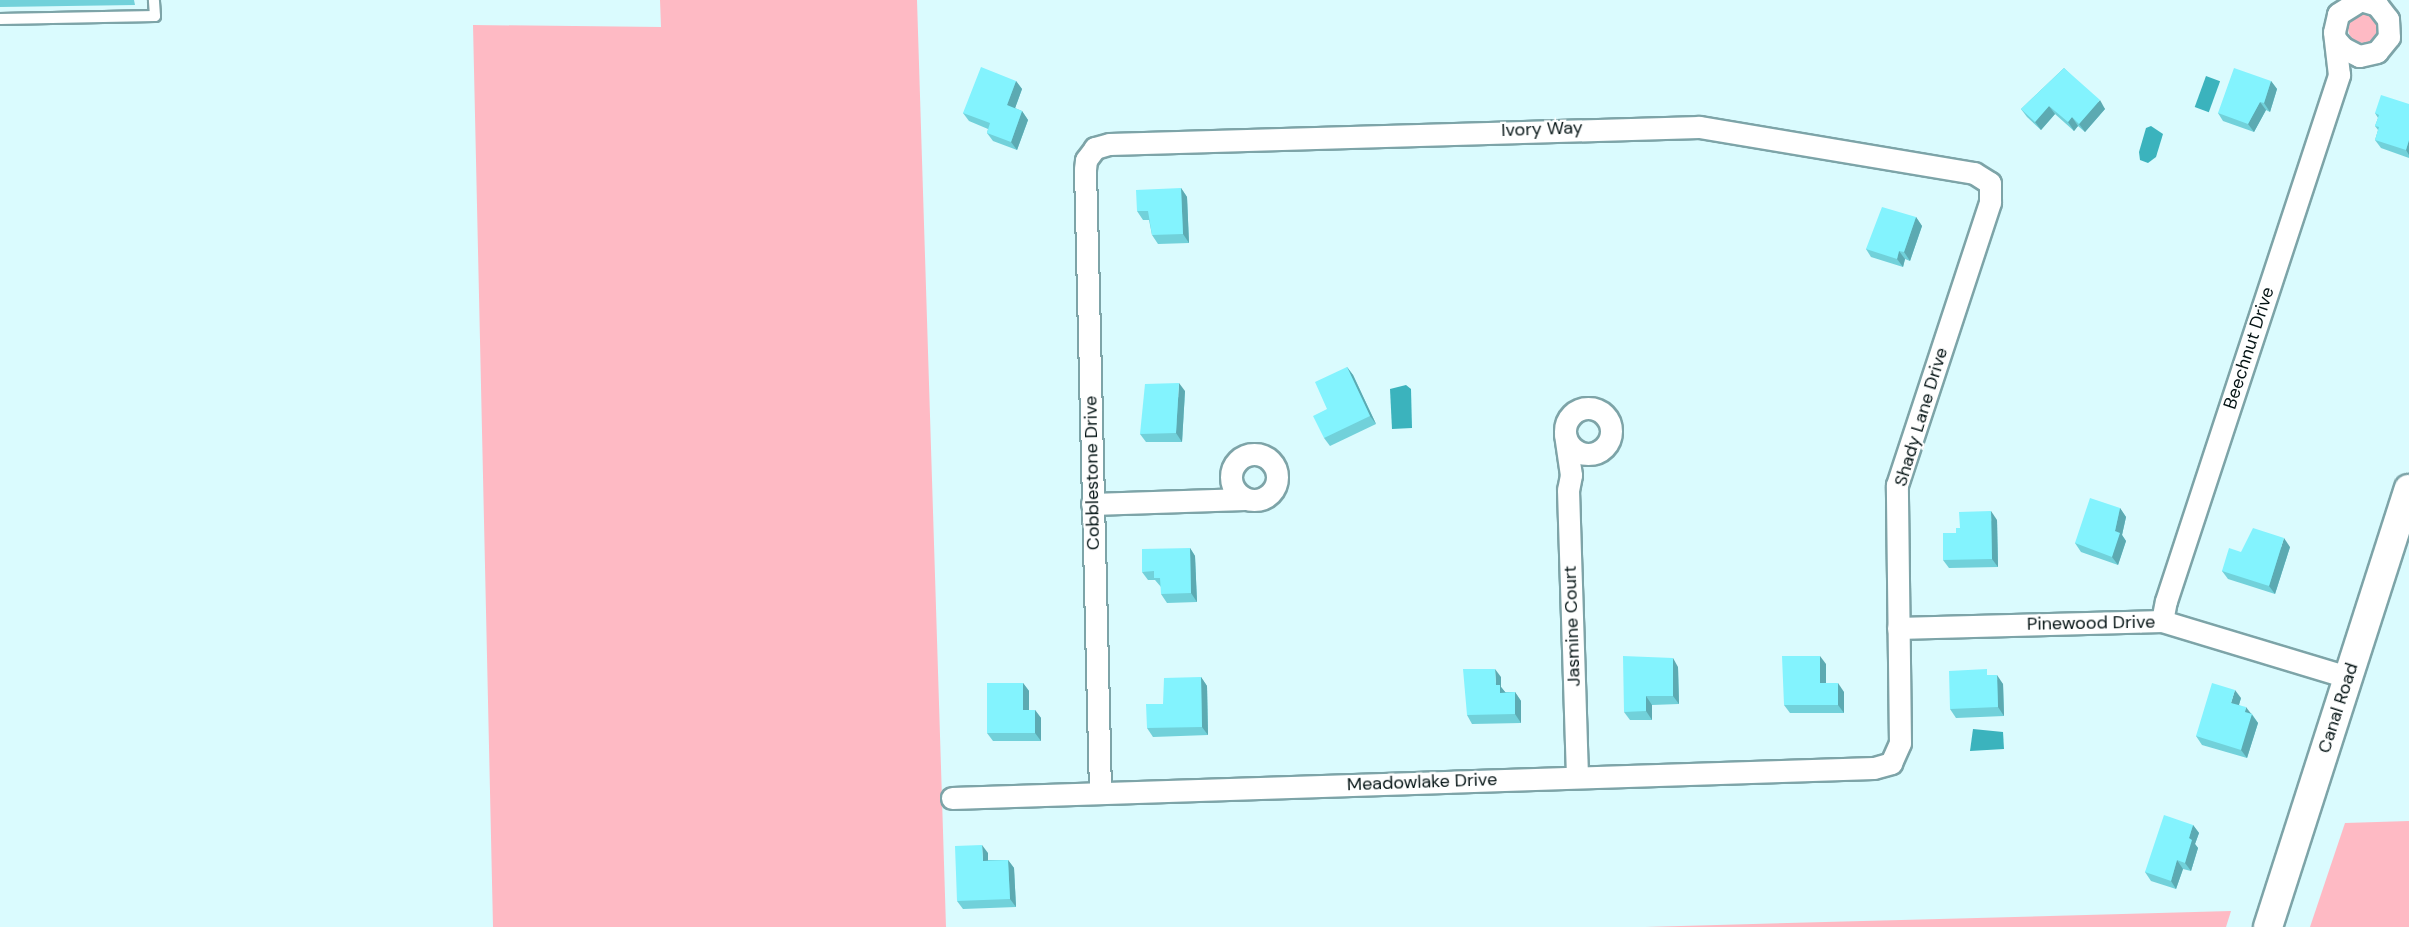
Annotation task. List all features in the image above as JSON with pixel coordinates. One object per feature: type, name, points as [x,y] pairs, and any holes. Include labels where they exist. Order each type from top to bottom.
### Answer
[{"type":"street","name":"Beechnut Drive","points":[[2162,621],[2169,590],[2339,75],[2338,14],[2351,2],[2369,1],[2384,11],[2390,28],[2384,45],[2339,75]]},
{"type":"street","points":[[2337,40],[2350,54],[2368,55]]},
{"type":"street","name":"Ivory Way","points":[[1090,154],[1109,144],[1658,125],[1699,127],[1974,173],[1989,183]]},
{"type":"street","name":"Cobblestone Drive","points":[[1090,154],[1085,170],[1100,793]]},
{"type":"street","name":"Shady Lane Drive","points":[[1891,764],[1900,743],[1897,485],[1990,202],[1989,183]]},
{"type":"street","points":[[1571,475],[1594,454],[1606,447],[1612,433],[1603,413],[1589,408],[1574,413],[1565,434],[1572,448],[1594,454]]},
{"type":"street","name":"Jasmine Court","points":[[1565,434],[1571,475],[1568,490],[1577,777]]},
{"type":"street","points":[[1092,504],[1215,497],[1261,500],[1273,491],[1278,478],[1274,463],[1262,455],[1246,455],[1231,472],[1215,497]]},
{"type":"street","points":[[1231,472],[1234,488],[1245,499]]},
{"type":"street","name":"Canal Road","points":[[2268,927],[2409,489]]},
{"type":"street","name":"Pinewood Drive","points":[[1898,628],[2162,621],[2348,676]]},
{"type":"street","name":"Meadowlake Drive","points":[[952,798],[1874,768],[1891,764]]},
{"type":"lane","points":[[0,19],[154,16],[154,0]]},
{"type":"shaded area","points":[[660,0],[917,0],[946,927],[493,927],[473,25],[661,27]]},
{"type":"shaded area","points":[[2363,13],[2369,14],[2377,22],[2377,34],[2369,42],[2363,43],[2357,42],[2349,34],[2348,28],[2349,22],[2357,14]]},
{"type":"shaded area","points":[[2409,821],[2409,927],[2310,927],[2345,823]]},
{"type":"shaded area","points":[[2231,911],[2226,927],[1645,927]]},
{"type":"water","points":[[2206,76],[2220,81],[2209,112],[2195,107]]},
{"type":"water","points":[[2151,126],[2163,134],[2156,157],[2148,163],[2140,160],[2139,152],[2146,128]]},
{"type":"water","points":[[1406,385],[1411,389],[1412,428],[1392,429],[1390,389]]},
{"type":"water","points":[[1973,729],[2003,732],[2004,749],[1970,751]]},
{"type":"building","points":[[981,67],[1016,81],[1007,105],[1022,111],[1011,142],[987,133],[990,123],[963,113]]},
{"type":"building","points":[[2064,68],[2100,100],[2079,124],[2072,117],[2068,122],[2049,106],[2035,122],[2021,109]]},
{"type":"building","points":[[2234,68],[2271,81],[2264,103],[2260,102],[2248,124],[2218,113]]},
{"type":"building","points":[[2381,95],[2409,104],[2409,140],[2406,150],[2375,140],[2379,127],[2375,126],[2379,115],[2375,113]]},
{"type":"building","points":[[1181,188],[1183,234],[1152,235],[1148,211],[1137,211],[1136,190]]},
{"type":"building","points":[[1882,207],[1916,217],[1904,252],[1899,251],[1897,259],[1866,249]]},
{"type":"building","points":[[1347,367],[1370,416],[1324,438],[1313,416],[1327,409],[1315,382]]},
{"type":"building","points":[[1179,383],[1176,433],[1140,434],[1145,384]]},
{"type":"building","points":[[2090,498],[2120,508],[2115,531],[2120,533],[2112,557],[2075,543]]},
{"type":"building","points":[[1991,511],[1992,559],[1943,560],[1943,533],[1956,533],[1956,528],[1960,528],[1959,512]]},
{"type":"building","points":[[2253,528],[2284,538],[2269,586],[2222,571],[2229,548],[2241,552]]},
{"type":"building","points":[[1190,548],[1191,593],[1161,594],[1160,578],[1154,578],[1154,571],[1142,572],[1142,549]]},
{"type":"building","points":[[1623,656],[1673,658],[1673,696],[1646,696],[1646,711],[1624,712]]},
{"type":"building","points":[[1782,656],[1820,656],[1820,683],[1838,683],[1838,705],[1784,705]]},
{"type":"building","points":[[1463,669],[1495,669],[1496,685],[1500,685],[1500,693],[1515,692],[1515,714],[1467,715]]},
{"type":"building","points":[[1987,669],[1987,675],[1997,675],[1998,707],[1950,709],[1949,671]]},
{"type":"building","points":[[1201,677],[1202,727],[1147,728],[1146,704],[1163,704],[1164,678]]},
{"type":"building","points":[[987,683],[1023,683],[1023,710],[1035,710],[1035,733],[987,733]]},
{"type":"building","points":[[2212,683],[2235,690],[2231,703],[2246,707],[2245,712],[2252,714],[2241,750],[2196,736]]},
{"type":"building","points":[[2164,815],[2193,825],[2189,838],[2192,840],[2185,863],[2177,860],[2171,881],[2145,872]]},
{"type":"building","points":[[982,845],[983,861],[1008,860],[1010,899],[957,901],[955,846]]}]
